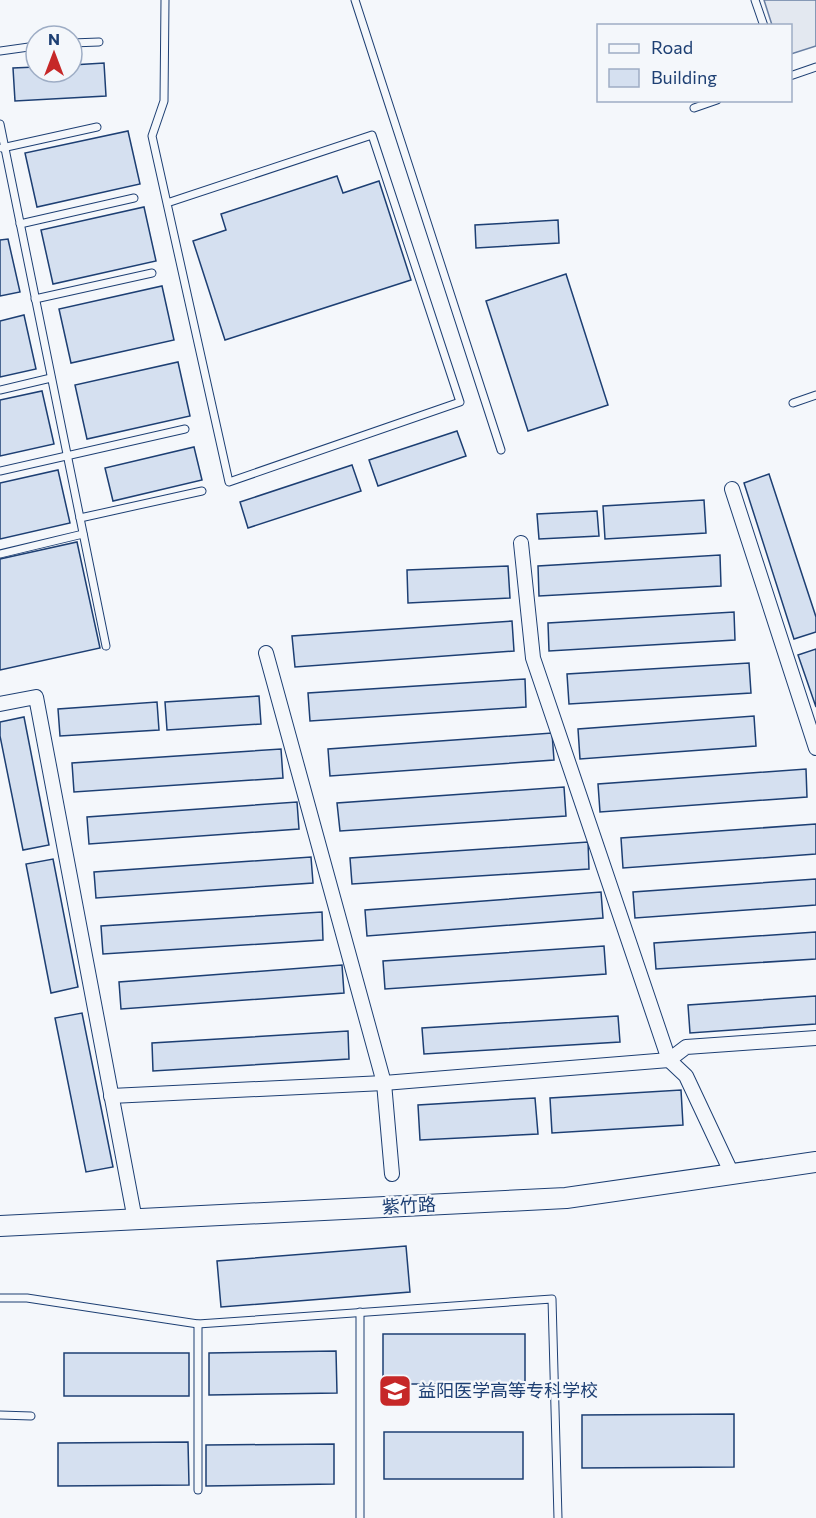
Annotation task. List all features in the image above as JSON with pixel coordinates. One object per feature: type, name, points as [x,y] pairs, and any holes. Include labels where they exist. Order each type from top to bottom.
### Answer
[{"type":"street","points":[[732,489],[816,748]]},
{"type":"street","points":[[521,543],[533,658],[669,1060],[686,1076],[732,1174]]},
{"type":"street","points":[[266,653],[384,1083],[392,1174]]},
{"type":"street","points":[[0,704],[36,697],[135,1220]]},
{"type":"street","points":[[111,1096],[384,1083],[669,1060],[686,1047],[816,1038]]},
{"type":"street","name":"紫竹路","points":[[0,1226],[566,1198],[816,1162]]},
{"type":"lane","points":[[165,0],[164,101],[152,136],[228,482],[460,402],[372,135],[167,203]]},
{"type":"lane","points":[[355,0],[501,450]]},
{"type":"lane","points":[[755,0],[763,24]]},
{"type":"lane","points":[[84,43],[99,42]]},
{"type":"lane","points":[[0,51],[24,48]]},
{"type":"lane","points":[[792,75],[816,67]]},
{"type":"lane","points":[[694,108],[711,102]]},
{"type":"lane","points":[[0,124],[2,148],[20,224],[106,646]]},
{"type":"lane","points":[[2,148],[97,127]]},
{"type":"lane","points":[[20,224],[134,198]]},
{"type":"lane","points":[[35,299],[152,273]]},
{"type":"lane","points":[[0,390],[51,378]]},
{"type":"lane","points":[[793,403],[816,395]]},
{"type":"lane","points":[[0,471],[185,429]]},
{"type":"lane","points":[[80,518],[202,491]]},
{"type":"lane","points":[[0,554],[83,534]]},
{"type":"lane","points":[[0,1298],[27,1298],[198,1324],[552,1299],[558,1518]]},
{"type":"lane","points":[[360,1312],[360,1518]]},
{"type":"lane","points":[[198,1324],[198,1490]]},
{"type":"lane","points":[[0,1414],[31,1416]]},
{"type":"shaded area","points":[[764,0],[816,0],[816,46],[792,54],[792,24],[772,24]]},
{"type":"building","points":[[104,63],[106,96],[15,101],[13,68],[24,68],[24,84],[84,84],[84,64]]},
{"type":"building","points":[[128,131],[140,184],[37,207],[25,153]]},
{"type":"building","points":[[337,176],[343,193],[379,181],[411,280],[225,340],[193,241],[226,230],[221,214]]},
{"type":"building","points":[[144,207],[156,261],[53,284],[41,230]]},
{"type":"building","points":[[558,220],[559,243],[476,248],[475,225]]},
{"type":"building","points":[[8,239],[20,292],[0,296],[0,240]]},
{"type":"building","points":[[566,274],[608,405],[528,431],[486,301]]},
{"type":"building","points":[[162,286],[174,340],[71,363],[59,309]]},
{"type":"building","points":[[24,315],[36,369],[0,377],[0,321]]},
{"type":"building","points":[[178,362],[190,416],[87,439],[75,385]]},
{"type":"building","points":[[42,391],[54,444],[0,456],[0,400]]},
{"type":"building","points":[[457,431],[466,456],[378,486],[369,460]]},
{"type":"building","points":[[194,447],[202,480],[113,501],[105,468]]},
{"type":"building","points":[[352,465],[361,491],[248,528],[240,502]]},
{"type":"building","points":[[58,470],[70,523],[0,539],[0,483]]},
{"type":"building","points":[[769,474],[816,617],[816,632],[794,639],[744,483]]},
{"type":"building","points":[[704,500],[706,533],[605,539],[603,506]]},
{"type":"building","points":[[597,511],[599,536],[539,539],[537,514]]},
{"type":"building","points":[[77,542],[100,648],[0,670],[0,559]]},
{"type":"building","points":[[720,555],[721,586],[539,596],[538,566]]},
{"type":"building","points":[[508,566],[510,598],[408,603],[407,570]]},
{"type":"building","points":[[734,612],[735,640],[549,651],[548,623]]},
{"type":"building","points":[[512,621],[514,651],[295,667],[292,636]]},
{"type":"building","points":[[816,649],[816,707],[798,655]]},
{"type":"building","points":[[749,663],[751,693],[569,704],[567,674]]},
{"type":"building","points":[[525,679],[526,707],[310,721],[308,693]]},
{"type":"building","points":[[259,696],[261,724],[167,730],[165,702]]},
{"type":"building","points":[[157,702],[159,730],[60,736],[58,709]]},
{"type":"building","points":[[754,716],[756,746],[580,759],[578,729]]},
{"type":"building","points":[[24,717],[49,845],[23,850],[0,736],[0,722]]},
{"type":"building","points":[[552,733],[554,760],[330,776],[328,749]]},
{"type":"building","points":[[281,749],[283,778],[74,792],[72,763]]},
{"type":"building","points":[[806,769],[807,797],[600,812],[598,784]]},
{"type":"building","points":[[564,787],[566,816],[340,831],[337,803]]},
{"type":"building","points":[[297,802],[299,829],[89,844],[87,817]]},
{"type":"building","points":[[816,824],[816,854],[623,868],[621,838]]},
{"type":"building","points":[[588,842],[589,869],[352,884],[350,858]]},
{"type":"building","points":[[311,857],[313,883],[96,898],[94,872]]},
{"type":"building","points":[[53,859],[78,987],[51,993],[26,864]]},
{"type":"building","points":[[816,879],[816,905],[635,918],[633,892]]},
{"type":"building","points":[[601,892],[603,918],[367,936],[365,910]]},
{"type":"building","points":[[322,912],[323,940],[103,954],[101,926]]},
{"type":"building","points":[[816,932],[816,959],[656,969],[654,943]]},
{"type":"building","points":[[604,946],[606,974],[385,989],[383,961]]},
{"type":"building","points":[[342,965],[344,993],[121,1009],[119,982]]},
{"type":"building","points":[[816,996],[816,1024],[690,1033],[688,1005]]},
{"type":"building","points":[[82,1013],[113,1167],[86,1172],[55,1018]]},
{"type":"building","points":[[618,1016],[620,1042],[424,1054],[422,1028]]},
{"type":"building","points":[[348,1031],[349,1059],[153,1071],[152,1043]]},
{"type":"building","points":[[681,1090],[683,1125],[552,1133],[550,1098]]},
{"type":"building","points":[[535,1098],[538,1134],[420,1140],[418,1105]]},
{"type":"building","points":[[406,1246],[410,1292],[221,1307],[217,1261]]},
{"type":"building","points":[[383,1334],[525,1334],[525,1384],[383,1384]]},
{"type":"building","points":[[336,1351],[337,1393],[209,1395],[209,1353]]},
{"type":"building","points":[[64,1353],[189,1353],[189,1396],[64,1396]]},
{"type":"building","points":[[734,1414],[734,1467],[582,1468],[582,1415]]},
{"type":"building","points":[[384,1432],[523,1432],[523,1479],[384,1479]]},
{"type":"building","points":[[188,1442],[189,1485],[58,1486],[58,1443]]},
{"type":"building","points":[[334,1444],[334,1484],[206,1486],[206,1445]]},
{"type":"place","name":"益阳医学高等专科学校","points":[[395,1391]]}]
